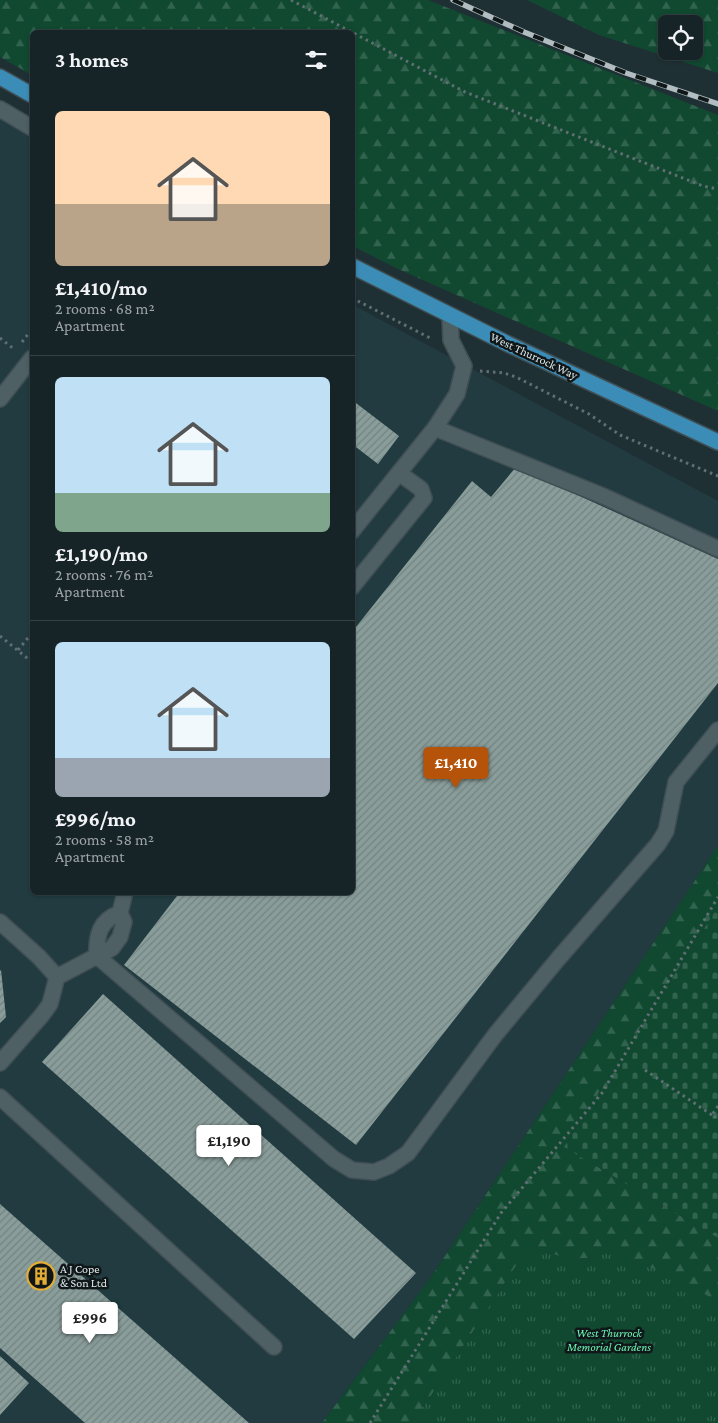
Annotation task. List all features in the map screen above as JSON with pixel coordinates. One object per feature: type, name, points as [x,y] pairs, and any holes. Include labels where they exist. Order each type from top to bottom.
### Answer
[{"type":"main road","points":[[0,77],[30,94]]},
{"type":"main road","name":"West Thurrock Way","points":[[355,268],[450,316],[718,442]]},
{"type":"street","points":[[0,110],[30,127]]},
{"type":"street","points":[[355,527],[435,428],[457,394],[464,366],[450,340],[450,316]]},
{"type":"street","points":[[0,399],[30,361]]},
{"type":"street","points":[[435,428],[603,496],[718,549]]},
{"type":"street","points":[[355,583],[424,498],[421,489],[399,473]]},
{"type":"street","points":[[124,895],[120,913],[109,917],[99,933],[97,956],[334,1159],[352,1170],[374,1172],[389,1166],[408,1153],[495,1035],[658,844],[666,831],[676,782],[718,730]]},
{"type":"street","points":[[0,922],[39,957],[57,977]]},
{"type":"street","points":[[0,1062],[50,1004],[57,977],[97,956]]},
{"type":"street","points":[[0,1097],[274,1347]]},
{"type":"path","points":[[290,0],[347,30]]},
{"type":"path","points":[[355,34],[465,92],[703,186],[718,189]]},
{"type":"path","points":[[355,300],[436,341]]},
{"type":"path","points":[[464,366],[484,372],[504,373],[516,377],[589,414],[620,435],[718,476]]},
{"type":"path","points":[[18,650],[30,635]]},
{"type":"path","points":[[0,636],[30,660]]},
{"type":"path","points":[[370,1423],[501,1214],[602,1093],[718,897]]},
{"type":"path","points":[[645,1070],[718,1119]]},
{"type":"path","points":[[712,1115],[718,1106]]},
{"type":"shaded area","points":[[0,116],[30,133],[30,895],[355,895],[355,306],[718,501],[718,846],[431,1277],[322,1423],[0,1423]]},
{"type":"green space","points":[[0,0],[428,0],[718,115],[718,411],[396,268],[355,247],[355,30],[30,30],[30,74],[0,57]]},
{"type":"green space","points":[[527,0],[718,0],[718,73],[677,60],[703,60],[703,15],[658,15],[658,54],[599,35]]},
{"type":"green space","points":[[718,846],[718,907],[564,1147],[718,1238],[718,1301],[610,1248],[593,1258],[568,1259],[529,1246],[413,1423],[322,1423],[431,1277]]},
{"type":"green space","points":[[718,907],[718,1238],[564,1147]]},
{"type":"green space","name":"West Thurrock Memorial Gardens","points":[[529,1246],[568,1259],[593,1258],[610,1247],[718,1301],[718,1423],[413,1423]]},
{"type":"building","points":[[355,402],[399,436],[378,464],[355,446]]},
{"type":"building","points":[[516,467],[718,559],[718,683],[356,1145],[124,965],[178,895],[355,895],[355,628],[472,481],[491,497]]},
{"type":"building","points":[[0,971],[6,1017],[0,1023]]},
{"type":"building","points":[[103,994],[416,1273],[354,1339],[42,1062]]},
{"type":"building","name":"A J Cope & Son Ltd","points":[[0,1204],[249,1423],[85,1423],[0,1348]]},
{"type":"building","points":[[0,1356],[29,1383],[0,1415]]},
{"type":"railway","points":[[453,0],[524,32],[626,73],[718,104]]},
{"type":"place","name":"A J Cope & Son Ltd","points":[[41,1276]]}]
